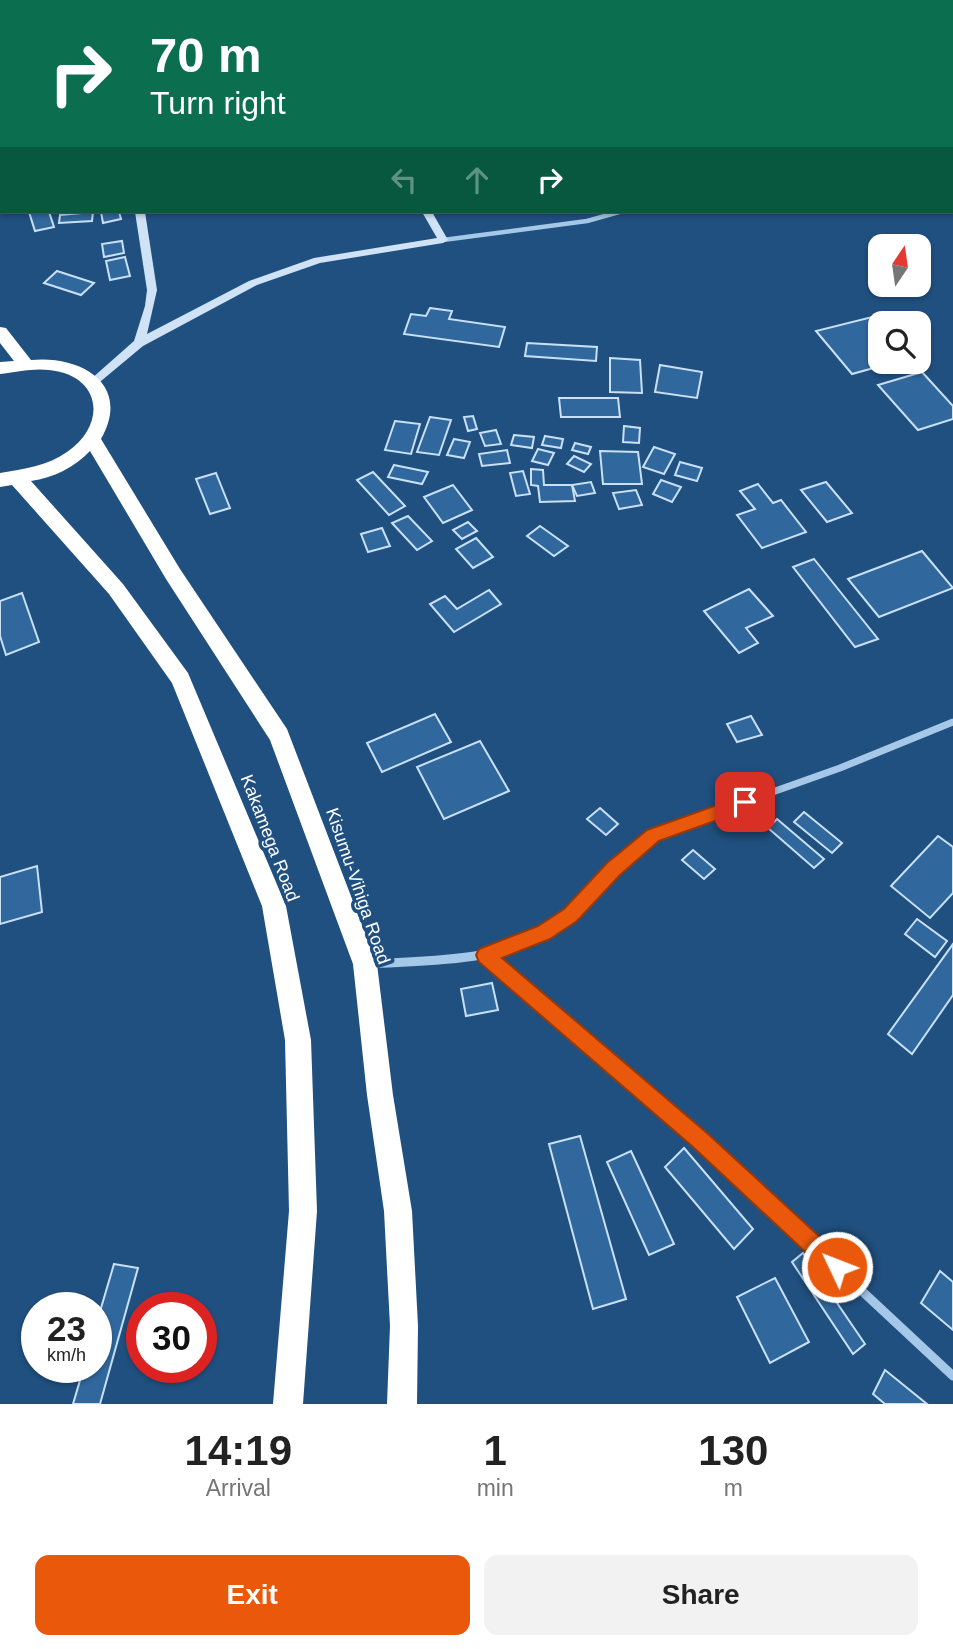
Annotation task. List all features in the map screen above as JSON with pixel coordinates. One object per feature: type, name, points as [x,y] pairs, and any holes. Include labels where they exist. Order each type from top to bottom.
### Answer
[{"type":"highway","points":[[0,332],[25,363]]},
{"type":"highway","points":[[0,368],[25,363],[53,363],[78,369],[95,382],[104,399],[104,419],[93,440],[73,458],[45,472],[9,480]]},
{"type":"highway","name":"Kisumu-Vihiga Road","points":[[93,440],[173,574],[279,736],[365,964],[380,1095],[398,1210],[404,1326],[402,1404]]},
{"type":"highway","name":"Kakamega Road","points":[[9,480],[116,589],[181,679],[274,906],[298,1040],[302,1172],[303,1211],[288,1404]]},
{"type":"street","points":[[139,343],[152,290],[140,214]]},
{"type":"street","points":[[429,214],[443,240]]},
{"type":"street","points":[[95,382],[139,343],[253,283],[318,260],[587,221],[612,214]]},
{"type":"street","points":[[365,964],[485,955],[544,933],[570,915],[613,869],[653,835],[867,760],[953,722]]},
{"type":"street","points":[[485,955],[700,1140],[953,1376]]},
{"type":"building","points":[[30,214],[50,214],[54,227],[35,231]]},
{"type":"building","points":[[93,214],[92,221],[59,223],[60,215]]},
{"type":"building","points":[[101,214],[120,214],[121,219],[103,223]]},
{"type":"building","points":[[122,241],[124,253],[104,257],[102,244]]},
{"type":"building","points":[[125,257],[130,276],[110,280],[106,261]]},
{"type":"building","points":[[57,271],[94,283],[81,295],[44,283]]},
{"type":"building","points":[[430,308],[452,311],[449,319],[505,327],[499,347],[404,334],[411,314],[426,316]]},
{"type":"building","points":[[868,318],[868,370],[852,374],[816,331]]},
{"type":"building","points":[[527,343],[597,347],[596,361],[525,356]]},
{"type":"building","points":[[610,358],[640,360],[642,393],[610,392]]},
{"type":"building","points":[[660,365],[702,372],[697,398],[655,392]]},
{"type":"building","points":[[924,374],[953,406],[953,419],[918,430],[878,385]]},
{"type":"building","points":[[559,398],[618,398],[620,417],[561,417]]},
{"type":"building","points":[[473,416],[477,429],[468,431],[464,417]]},
{"type":"building","points":[[430,417],[451,420],[439,455],[417,452]]},
{"type":"building","points":[[395,421],[420,424],[411,454],[385,450]]},
{"type":"building","points":[[624,426],[640,428],[639,443],[623,442]]},
{"type":"building","points":[[496,430],[501,444],[485,446],[480,433]]},
{"type":"building","points":[[514,435],[534,437],[532,448],[511,445]]},
{"type":"building","points":[[545,436],[563,439],[561,448],[542,445]]},
{"type":"building","points":[[454,439],[470,442],[464,458],[447,455]]},
{"type":"building","points":[[575,443],[591,447],[588,454],[572,450]]},
{"type":"building","points":[[654,447],[675,454],[664,474],[643,467]]},
{"type":"building","points":[[538,449],[554,453],[548,465],[532,461]]},
{"type":"building","points":[[507,450],[510,463],[482,466],[479,454]]},
{"type":"building","points":[[600,451],[638,452],[642,484],[603,484]]},
{"type":"building","points":[[574,456],[591,464],[584,472],[567,464]]},
{"type":"building","points":[[680,462],[702,468],[697,481],[675,475]]},
{"type":"building","points":[[394,465],[428,472],[422,484],[388,477]]},
{"type":"building","points":[[531,469],[543,470],[544,485],[572,485],[575,501],[540,502],[538,486],[531,485]]},
{"type":"building","points":[[523,471],[530,494],[516,496],[510,473]]},
{"type":"building","points":[[373,472],[405,506],[389,515],[357,480]]},
{"type":"building","points":[[216,473],[230,508],[210,514],[196,479]]},
{"type":"building","points":[[661,480],[681,487],[672,502],[653,494]]},
{"type":"building","points":[[591,482],[595,493],[577,496],[572,485]]},
{"type":"building","points":[[826,482],[852,513],[827,522],[801,490]]},
{"type":"building","points":[[758,484],[773,503],[781,500],[806,532],[762,548],[737,515],[755,509],[740,491]]},
{"type":"building","points":[[453,485],[472,510],[443,523],[424,497]]},
{"type":"building","points":[[636,490],[642,505],[619,509],[613,493]]},
{"type":"building","points":[[408,516],[432,541],[417,550],[392,523]]},
{"type":"building","points":[[468,522],[477,531],[462,539],[453,530]]},
{"type":"building","points":[[540,526],[568,546],[554,556],[527,536]]},
{"type":"building","points":[[382,528],[390,546],[368,552],[361,534]]},
{"type":"building","points":[[476,538],[493,557],[473,568],[456,549]]},
{"type":"building","points":[[922,551],[953,588],[879,617],[848,579]]},
{"type":"building","points":[[814,559],[878,639],[855,647],[793,567]]},
{"type":"building","points":[[749,589],[773,616],[746,628],[758,643],[739,653],[704,611]]},
{"type":"building","points":[[489,590],[501,604],[454,632],[430,604],[445,596],[457,609]]},
{"type":"building","points":[[22,593],[39,642],[6,655],[0,636],[0,601]]},
{"type":"building","points":[[435,714],[451,742],[382,772],[367,743]]},
{"type":"building","points":[[751,716],[762,735],[737,742],[727,724]]},
{"type":"building","points":[[480,741],[509,791],[444,819],[417,767]]},
{"type":"building","points":[[600,808],[618,824],[606,835],[587,819]]},
{"type":"building","points":[[804,812],[842,843],[832,853],[794,822]]},
{"type":"building","points":[[777,819],[824,859],[814,868],[768,828]]},
{"type":"building","points":[[938,836],[953,847],[953,893],[930,918],[891,886]]},
{"type":"building","points":[[693,850],[715,869],[704,879],[682,860]]},
{"type":"building","points":[[37,866],[42,912],[0,924],[0,877]]},
{"type":"building","points":[[917,919],[947,941],[935,957],[905,934]]},
{"type":"building","points":[[953,944],[953,995],[912,1054],[888,1034]]},
{"type":"building","points":[[492,983],[498,1010],[466,1016],[461,989]]},
{"type":"building","points":[[580,1136],[626,1299],[593,1309],[549,1144]]},
{"type":"building","points":[[684,1148],[753,1229],[734,1249],[665,1167]]},
{"type":"building","points":[[631,1151],[674,1244],[649,1255],[607,1162]]},
{"type":"building","points":[[803,1253],[865,1344],[853,1354],[792,1262]]},
{"type":"building","points":[[114,1264],[138,1268],[131,1292],[126,1292],[126,1311],[112,1361],[112,1292],[106,1292]]},
{"type":"building","points":[[940,1271],[953,1282],[953,1330],[921,1303]]},
{"type":"building","points":[[775,1278],[809,1342],[770,1363],[737,1297]]},
{"type":"building","points":[[885,1370],[927,1404],[885,1404],[873,1394]]},
{"type":"building","points":[[79,1383],[106,1383],[100,1404],[73,1404]]},
{"type":"route","points":[[745,802],[653,835],[613,869],[570,915],[544,933],[485,955],[700,1140],[837,1267]]}]
